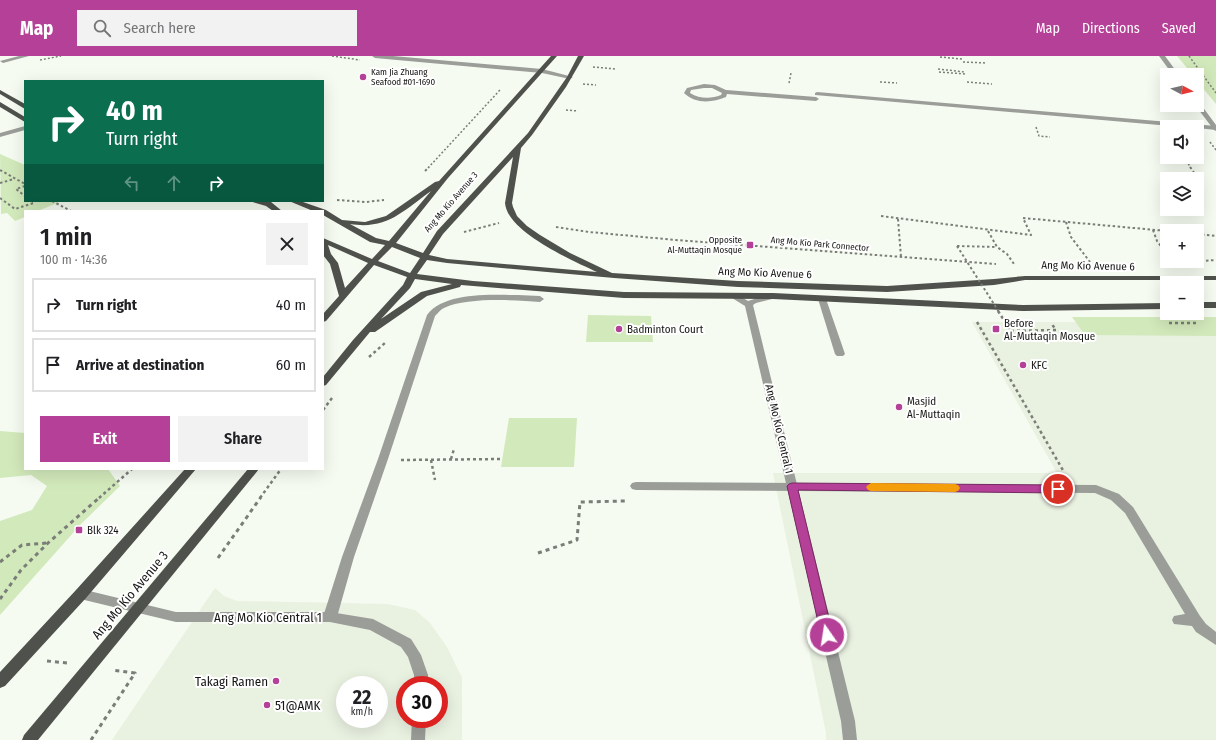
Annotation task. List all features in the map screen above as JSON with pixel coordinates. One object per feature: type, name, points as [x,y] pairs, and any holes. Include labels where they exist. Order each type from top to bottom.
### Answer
[{"type":"main road","name":"Ang Mo Kio Avenue 3","points":[[324,318],[373,262],[391,244],[446,177],[554,56]]},
{"type":"main road","name":"Ang Mo Kio Avenue 3","points":[[324,382],[356,342],[407,286],[440,233],[530,134],[541,116],[570,77],[581,56]]},
{"type":"main road","points":[[0,92],[24,106]]},
{"type":"main road","points":[[0,104],[24,120]]},
{"type":"main road","points":[[518,146],[508,205],[514,218],[525,229],[563,252],[614,276]]},
{"type":"main road","points":[[339,220],[365,224],[389,218],[446,177]]},
{"type":"main road","points":[[258,202],[268,204],[277,210]]},
{"type":"main road","name":"Ang Mo Kio Avenue 6","points":[[296,202],[317,210]]},
{"type":"main road","name":"Ang Mo Kio Avenue 6","points":[[324,213],[374,240],[391,244],[425,257],[447,261],[614,276],[738,284],[886,289],[994,282],[1025,278],[1216,278]]},
{"type":"main road","points":[[324,240],[373,262],[412,276],[473,284],[624,295],[773,296],[1023,308],[1160,306]]},
{"type":"main road","points":[[324,245],[326,255],[334,263],[343,296]]},
{"type":"main road","points":[[356,342],[424,294],[451,285],[473,284]]},
{"type":"main road","points":[[1204,305],[1216,305]]},
{"type":"main road","points":[[0,682],[81,594],[190,470]]},
{"type":"main road","name":"Ang Mo Kio Avenue 3","points":[[29,740],[253,470]]},
{"type":"street","points":[[3,60],[26,56]]},
{"type":"street","points":[[375,56],[542,71],[570,77]]},
{"type":"street","points":[[419,56],[546,65]]},
{"type":"street","points":[[1162,56],[1171,68]]},
{"type":"street","points":[[725,92],[724,96],[709,100],[699,99],[687,93],[689,89],[704,86],[717,87],[725,92],[817,97],[1216,129]]},
{"type":"street","points":[[1204,112],[1216,129]]},
{"type":"street","points":[[0,129],[24,121]]},
{"type":"street","points":[[0,135],[24,128]]},
{"type":"street","points":[[735,296],[749,306],[753,301],[773,296]]},
{"type":"street","points":[[330,617],[348,557],[383,459],[431,315],[439,307],[451,302],[514,297],[540,299]]},
{"type":"street","points":[[822,299],[840,354]]},
{"type":"street","name":"Ang Mo Kio Central 1","points":[[749,306],[848,721],[850,740]]},
{"type":"street","points":[[636,486],[1096,489],[1115,497],[1129,510],[1195,620],[1204,631],[1216,639]]},
{"type":"street","name":"Ang Mo Kio Central 1","points":[[81,594],[176,617],[330,617],[373,625],[406,643],[414,655],[421,676]]},
{"type":"street","points":[[1179,620],[1195,620]]},
{"type":"street","points":[[418,740],[419,728]]},
{"type":"path","points":[[1189,56],[1216,93]]},
{"type":"path","points":[[940,57],[962,57]]},
{"type":"path","points":[[963,62],[986,64]]},
{"type":"path","points":[[593,67],[616,69]]},
{"type":"path","points":[[938,69],[965,72]]},
{"type":"path","points":[[939,72],[966,74]]},
{"type":"path","points":[[967,82],[992,84]]},
{"type":"path","points":[[581,84],[596,85]]},
{"type":"path","points":[[422,174],[504,86]]},
{"type":"path","points":[[562,110],[578,111]]},
{"type":"path","points":[[1035,123],[1039,136],[1050,137]]},
{"type":"path","points":[[0,170],[24,184]]},
{"type":"path","points":[[0,184],[14,179]]},
{"type":"path","points":[[24,185],[16,189],[24,195]]},
{"type":"path","points":[[0,198],[15,209],[34,203],[33,202]]},
{"type":"path","points":[[336,200],[366,202],[386,200]]},
{"type":"path","points":[[54,202],[69,210]]},
{"type":"path","points":[[881,216],[1031,235],[1023,218],[1160,230]]},
{"type":"path","points":[[464,232],[514,218]]},
{"type":"path","points":[[898,219],[901,257]]},
{"type":"path","points":[[1066,222],[1071,237],[1092,265],[1084,265]]},
{"type":"path","name":"Ang Mo Kio Park Connector","points":[[553,227],[597,233],[999,264]]},
{"type":"path","points":[[988,230],[997,247],[1007,254],[1015,265],[1007,264]]},
{"type":"path","points":[[1153,230],[1160,245]]},
{"type":"path","points":[[1204,235],[1216,236]]},
{"type":"path","points":[[997,247],[958,246],[1011,330]]},
{"type":"path","points":[[1204,261],[1216,260]]},
{"type":"path","points":[[976,320],[1073,489]]},
{"type":"path","points":[[366,359],[386,342]]},
{"type":"path","points":[[324,409],[333,397]]},
{"type":"path","points":[[451,459],[454,449]]},
{"type":"path","points":[[383,459],[502,459]]},
{"type":"path","points":[[431,460],[435,480]]},
{"type":"path","points":[[0,599],[21,570],[48,542],[131,470]]},
{"type":"path","points":[[218,558],[280,470]]},
{"type":"path","points":[[538,553],[577,540],[580,502],[630,501]]},
{"type":"path","points":[[0,562],[22,545],[48,542]]},
{"type":"path","points":[[91,740],[135,673]]},
{"type":"shaded area","points":[[972,322],[1216,322],[1216,740],[826,740],[826,733],[773,473],[1057,473]]},
{"type":"shaded area","points":[[215,588],[224,596],[237,601],[388,604],[415,610],[430,623],[447,647],[462,678],[462,740],[112,740]]},
{"type":"green space","points":[[1177,56],[1216,56],[1216,104],[1204,89],[1204,68],[1187,68]]},
{"type":"green space","points":[[0,154],[24,165],[24,202],[60,202],[40,210],[24,210],[24,217],[15,221],[7,213],[1,214]]},
{"type":"green space","name":"Badminton Court","points":[[588,315],[651,316],[653,342],[586,342]]},
{"type":"green space","points":[[1072,317],[1160,317],[1160,320],[1204,320],[1204,317],[1216,317],[1216,336],[1085,335]]},
{"type":"green space","points":[[509,418],[577,418],[574,467],[501,467]]},
{"type":"green space","points":[[0,431],[24,433],[24,470],[109,470],[120,486],[81,524],[0,615],[0,521],[32,510],[47,486],[31,475],[0,478]]},
{"type":"slow traffic","points":[[871,487],[955,488]]},
{"type":"place","name":"Kam Jia Zhuang Seafood #01-1690","points":[[363,77]]},
{"type":"place","name":"Opposite Al-Muttaqin Mosque","points":[[750,245]]},
{"type":"place","name":"Badminton Court","points":[[619,329]]},
{"type":"place","name":"Before Al-Muttaqin Mosque","points":[[996,329]]},
{"type":"place","name":"KFC","points":[[1023,365]]},
{"type":"place","name":"Masjid Al-Muttaqin","points":[[899,407]]},
{"type":"place","name":"Blk 324","points":[[79,530]]},
{"type":"place","name":"Takagi Ramen","points":[[276,681]]},
{"type":"place","name":"51@AMK","points":[[267,705]]},
{"type":"route","points":[[827,635],[792,486],[1058,489]]}]
